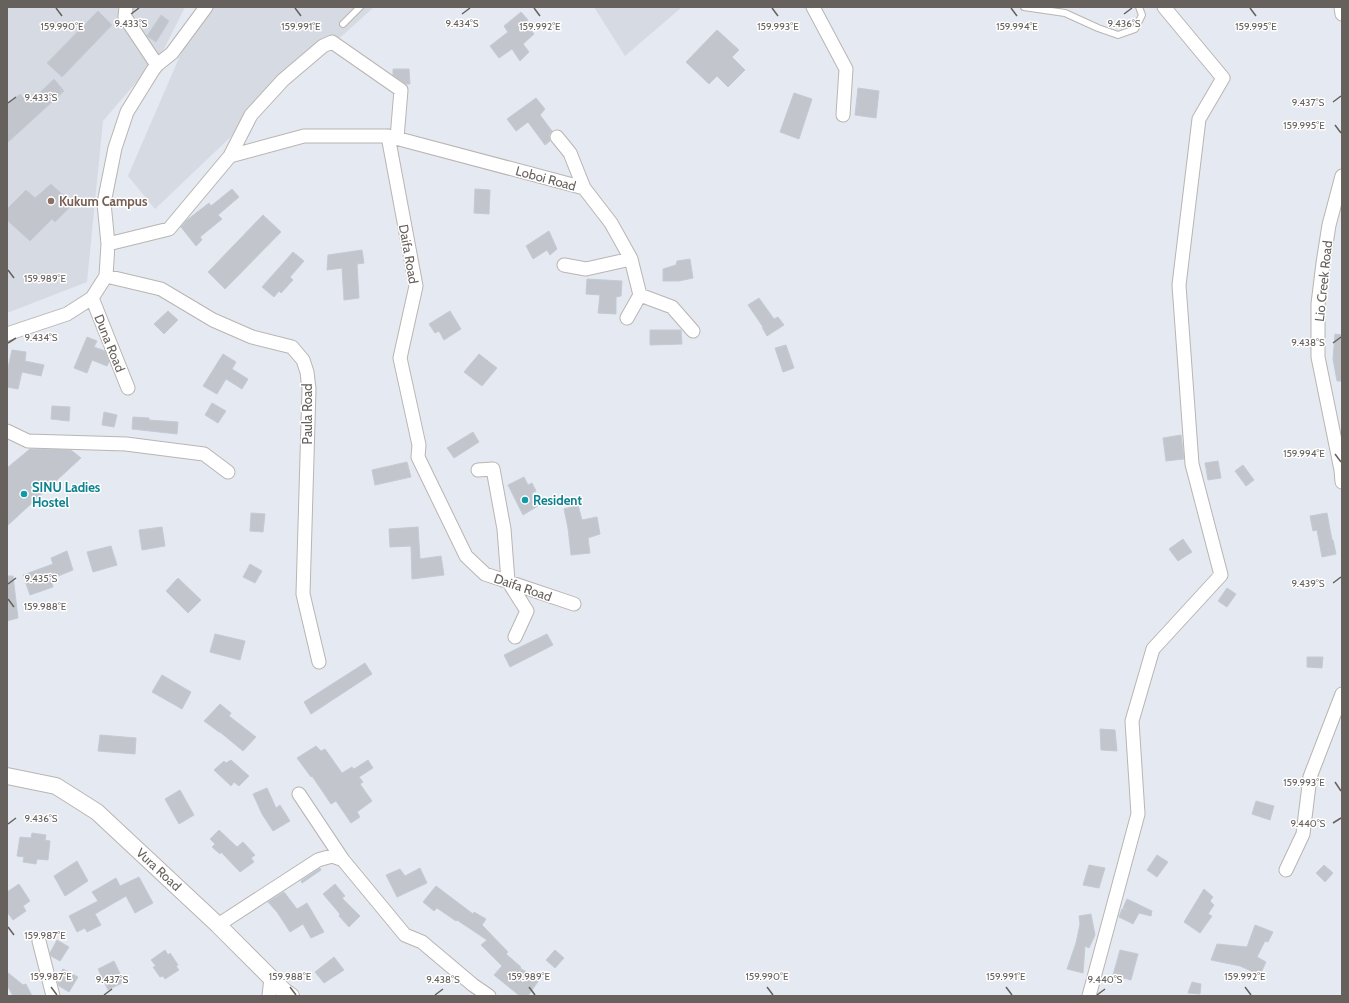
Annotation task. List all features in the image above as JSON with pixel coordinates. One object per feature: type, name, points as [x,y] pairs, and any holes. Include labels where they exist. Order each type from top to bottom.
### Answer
[{"type":"street","points":[[126,7],[125,17],[157,65]]},
{"type":"street","points":[[7,334],[67,314],[92,298],[106,276],[108,244],[104,203],[115,148],[127,112],[157,65],[172,53],[206,7]]},
{"type":"street","points":[[813,7],[846,69],[843,115]]},
{"type":"street","points":[[1089,996],[1138,814],[1132,721],[1153,649],[1221,575],[1192,464],[1179,285],[1199,119],[1223,78],[1164,7]]},
{"type":"street","points":[[1341,7],[1342,14]]},
{"type":"street","name":"Daifa Road","points":[[230,156],[251,115],[283,80],[323,46],[332,42],[401,90],[392,137],[416,286],[400,358],[419,445],[418,457],[466,556],[485,574],[574,604]]},
{"type":"street","points":[[108,244],[169,229],[230,156],[304,136],[392,137]]},
{"type":"street","name":"Loboi Road","points":[[392,137],[584,188],[611,223],[631,259],[640,295]]},
{"type":"street","points":[[557,137],[570,153],[584,188]]},
{"type":"street","name":"Lio Creek Road","points":[[1342,176],[1329,225],[1322,263],[1318,304],[1318,357],[1341,470],[1342,482]]},
{"type":"street","points":[[564,265],[586,269],[631,259]]},
{"type":"street","name":"Paula Road","points":[[106,276],[162,289],[213,320],[252,337],[292,347],[303,360],[307,372],[309,388],[303,594],[319,662]]},
{"type":"street","points":[[627,318],[640,295],[672,307],[693,331]]},
{"type":"street","name":"Duna Road","points":[[92,298],[128,388]]},
{"type":"street","points":[[7,431],[28,441],[126,444],[204,454],[228,472]]},
{"type":"street","points":[[478,470],[493,469],[504,528],[508,581],[527,611],[515,637]]},
{"type":"street","points":[[1286,870],[1303,834],[1310,777],[1342,694]]},
{"type":"street","name":"Vura Road","points":[[7,776],[56,786],[97,812],[218,925],[284,991],[291,996]]},
{"type":"street","points":[[299,794],[343,860],[405,935],[422,942],[473,985],[489,996]]},
{"type":"street","points":[[218,925],[318,860],[332,856],[343,860]]},
{"type":"street","points":[[39,941],[53,996]]},
{"type":"street","points":[[269,996],[271,978]]},
{"type":"lane","points":[[343,24],[360,7]]},
{"type":"lane","points":[[1024,7],[1065,13],[1098,28],[1118,35],[1135,29],[1142,15],[1139,7]]},
{"type":"shaded area","name":"Kukum Campus","points":[[7,7],[185,7],[163,51],[103,121],[87,282],[7,313]]},
{"type":"shaded area","points":[[201,7],[374,7],[238,130],[155,209],[128,176]]},
{"type":"shaded area","points":[[594,7],[682,7],[625,56]]},
{"type":"building","points":[[98,11],[112,25],[62,77],[47,63]]},
{"type":"building","points":[[521,12],[528,20],[525,22],[534,34],[523,44],[529,52],[520,61],[512,49],[499,58],[490,46],[508,32],[504,26]]},
{"type":"building","points":[[161,15],[169,21],[156,42],[147,36]]},
{"type":"building","points":[[717,30],[739,50],[732,57],[745,70],[728,87],[717,76],[709,84],[686,62]]},
{"type":"building","points":[[393,69],[409,69],[410,84],[406,84],[393,75]]},
{"type":"building","points":[[54,79],[64,91],[7,143],[7,105],[20,94],[29,103]]},
{"type":"building","points":[[858,88],[879,91],[876,118],[855,115]]},
{"type":"building","points":[[794,93],[812,99],[799,139],[780,132]]},
{"type":"building","points":[[536,98],[545,109],[540,115],[552,131],[549,135],[550,141],[545,145],[528,122],[516,131],[507,119]]},
{"type":"building","points":[[51,184],[66,198],[71,206],[55,222],[52,219],[30,241],[7,220],[7,209],[26,190],[35,198]]},
{"type":"building","points":[[232,189],[239,197],[218,215],[222,219],[200,237],[202,240],[196,246],[181,227],[187,220],[209,203],[211,206]]},
{"type":"building","points":[[475,189],[490,190],[489,214],[474,213]]},
{"type":"building","points":[[263,215],[281,232],[225,289],[208,272]]},
{"type":"building","points":[[549,231],[557,249],[550,255],[547,250],[533,259],[526,246]]},
{"type":"building","points":[[362,250],[364,263],[357,264],[359,298],[344,300],[342,268],[327,270],[328,255]]},
{"type":"building","points":[[293,252],[304,261],[290,277],[293,280],[281,293],[279,291],[274,297],[262,287]]},
{"type":"building","points":[[690,259],[693,278],[679,281],[663,281],[663,269],[676,265],[677,261]]},
{"type":"building","points":[[587,279],[622,281],[621,296],[616,297],[616,314],[598,313],[600,295],[586,294]]},
{"type":"building","points":[[759,298],[774,319],[778,317],[784,325],[767,336],[763,327],[748,305]]},
{"type":"building","points":[[168,311],[178,320],[164,334],[154,324]]},
{"type":"building","points":[[450,311],[461,329],[444,340],[439,331],[435,333],[429,324]]},
{"type":"building","points":[[650,330],[681,330],[682,344],[650,345]]},
{"type":"building","points":[[1335,334],[1342,335],[1342,381],[1337,381],[1333,359]]},
{"type":"building","points":[[87,337],[97,341],[94,347],[105,351],[109,362],[107,366],[92,360],[87,373],[74,368]]},
{"type":"building","points":[[786,345],[794,368],[783,372],[775,348]]},
{"type":"building","points":[[12,350],[26,352],[25,361],[44,365],[41,376],[22,372],[18,389],[7,387],[7,372]]},
{"type":"building","points":[[223,354],[236,362],[232,369],[248,379],[242,389],[226,379],[217,394],[203,386]]},
{"type":"building","points":[[479,354],[497,368],[482,386],[464,372]]},
{"type":"building","points":[[212,403],[226,411],[218,423],[205,415]]},
{"type":"building","points":[[52,406],[70,407],[69,421],[51,419]]},
{"type":"building","points":[[104,412],[117,415],[114,427],[102,425]]},
{"type":"building","points":[[133,417],[149,418],[149,420],[178,422],[177,434],[132,429]]},
{"type":"building","points":[[473,432],[479,442],[454,458],[447,448]]},
{"type":"building","points":[[1181,435],[1184,459],[1166,461],[1163,438]]},
{"type":"building","name":"SINU Ladies Hostel","points":[[30,449],[71,450],[81,458],[7,526],[7,468]]},
{"type":"building","points":[[1218,461],[1221,478],[1208,480],[1205,463]]},
{"type":"building","points":[[407,462],[411,477],[375,485],[372,470]]},
{"type":"building","points":[[1243,465],[1254,480],[1246,486],[1235,471]]},
{"type":"building","name":"Resident","points":[[524,477],[528,485],[532,483],[536,491],[532,493],[538,506],[523,515],[508,485]]},
{"type":"building","points":[[578,505],[582,520],[597,517],[600,534],[588,538],[590,553],[571,555],[564,509]]},
{"type":"building","points":[[251,513],[265,514],[263,532],[250,531]]},
{"type":"building","points":[[1327,513],[1336,554],[1322,557],[1317,530],[1313,531],[1310,516]]},
{"type":"building","points":[[162,527],[165,546],[142,550],[139,530]]},
{"type":"building","points":[[418,527],[420,559],[441,556],[444,575],[412,579],[411,546],[390,547],[389,529]]},
{"type":"building","points":[[1183,539],[1192,552],[1178,561],[1169,549]]},
{"type":"building","points":[[111,546],[117,565],[93,572],[87,552]]},
{"type":"building","points":[[67,551],[73,570],[51,579],[53,587],[30,595],[23,575],[53,564],[51,558]]},
{"type":"building","points":[[250,564],[262,571],[255,583],[243,577]]},
{"type":"building","points":[[7,576],[13,576],[18,618],[7,621]]},
{"type":"building","points":[[178,578],[201,600],[188,613],[166,591]]},
{"type":"building","points":[[1227,588],[1236,594],[1227,607],[1218,601]]},
{"type":"building","points":[[215,634],[245,641],[240,660],[210,652]]},
{"type":"building","points":[[547,634],[553,645],[510,667],[504,655]]},
{"type":"building","points":[[1307,657],[1323,657],[1322,668],[1307,667]]},
{"type":"building","points":[[365,663],[372,674],[311,714],[304,702]]},
{"type":"building","points":[[162,675],[191,692],[182,709],[152,692]]},
{"type":"building","points":[[220,704],[231,713],[229,716],[256,737],[243,751],[204,721]]},
{"type":"building","points":[[1100,729],[1115,730],[1117,751],[1101,750]]},
{"type":"building","points":[[100,735],[136,738],[135,754],[98,751]]},
{"type":"building","points":[[316,746],[321,751],[325,749],[342,773],[352,767],[354,769],[368,760],[373,768],[359,777],[363,782],[360,784],[372,801],[357,812],[360,817],[351,823],[336,801],[331,804],[312,776],[311,777],[297,758]]},
{"type":"building","points":[[231,760],[249,776],[239,786],[234,782],[231,786],[214,770],[224,761],[226,763]]},
{"type":"building","points":[[267,788],[276,808],[280,805],[290,821],[273,831],[262,814],[253,794]]},
{"type":"building","points":[[180,790],[194,815],[179,824],[165,799]]},
{"type":"building","points":[[1256,801],[1274,806],[1270,820],[1252,814]]},
{"type":"building","points":[[219,830],[237,847],[243,842],[255,855],[251,858],[254,862],[240,872],[221,852],[220,854],[212,847],[215,844],[210,839]]},
{"type":"building","points":[[32,833],[46,835],[45,840],[50,841],[48,860],[37,859],[36,864],[23,862],[24,857],[17,856],[20,837],[31,838]]},
{"type":"building","points":[[1157,855],[1168,862],[1157,877],[1147,870]]},
{"type":"building","points":[[77,861],[88,881],[65,896],[54,876]]},
{"type":"building","points":[[1089,865],[1105,868],[1099,888],[1083,885]]},
{"type":"building","points":[[1324,865],[1333,873],[1325,882],[1316,873]]},
{"type":"building","points":[[320,868],[321,870],[302,883],[301,881]]},
{"type":"building","points":[[420,868],[427,883],[397,897],[386,875],[400,869],[405,876]]},
{"type":"building","points":[[139,877],[153,903],[135,913],[126,896],[95,914],[101,925],[87,932],[85,928],[77,932],[69,916],[98,901],[92,892],[116,878],[120,886]]},
{"type":"building","points":[[19,884],[30,901],[23,906],[26,911],[13,920],[7,912],[7,892]]},
{"type":"building","points":[[335,884],[345,896],[342,898],[360,916],[349,927],[323,894]]},
{"type":"building","points":[[436,886],[473,914],[474,912],[486,919],[482,925],[508,952],[506,954],[521,967],[520,968],[539,980],[528,996],[520,996],[494,975],[502,966],[481,945],[487,940],[437,908],[434,911],[423,902]]},
{"type":"building","points":[[1204,889],[1213,897],[1210,901],[1214,905],[1208,914],[1212,916],[1200,933],[1184,922]]},
{"type":"building","points":[[284,892],[297,909],[307,903],[324,932],[311,938],[303,924],[290,932],[277,912],[268,902]]},
{"type":"building","points":[[1127,899],[1152,911],[1151,916],[1139,913],[1133,924],[1119,917],[1122,909],[1126,909],[1123,908]]},
{"type":"building","points":[[1091,914],[1095,935],[1089,948],[1085,946],[1083,973],[1067,969],[1076,943],[1080,924],[1079,916]]},
{"type":"building","points":[[1255,925],[1273,932],[1268,942],[1265,941],[1257,957],[1266,962],[1260,975],[1240,966],[1211,960],[1217,944],[1247,947]]},
{"type":"building","points":[[57,940],[69,947],[60,961],[51,956],[50,953]]},
{"type":"building","points":[[165,950],[168,955],[170,953],[178,965],[176,966],[179,970],[165,979],[163,976],[160,977],[153,967],[156,966],[151,960]]},
{"type":"building","points":[[555,950],[564,958],[555,968],[546,960]]},
{"type":"building","points":[[1120,950],[1138,954],[1131,980],[1113,975]]},
{"type":"building","points":[[334,957],[344,970],[324,983],[315,972]]},
{"type":"building","points":[[114,961],[124,982],[108,990],[98,969]]},
{"type":"building","points":[[63,969],[78,977],[69,992],[59,986],[57,979]]},
{"type":"building","points":[[7,972],[23,985],[26,984],[32,996],[13,996],[7,985]]},
{"type":"building","points":[[1192,982],[1201,984],[1200,994],[1188,993]]},
{"type":"place","name":"Kukum Campus","points":[[51,201]]},
{"type":"place","name":"SINU Ladies Hostel","points":[[24,494]]},
{"type":"place","name":"Resident","points":[[525,500]]}]
